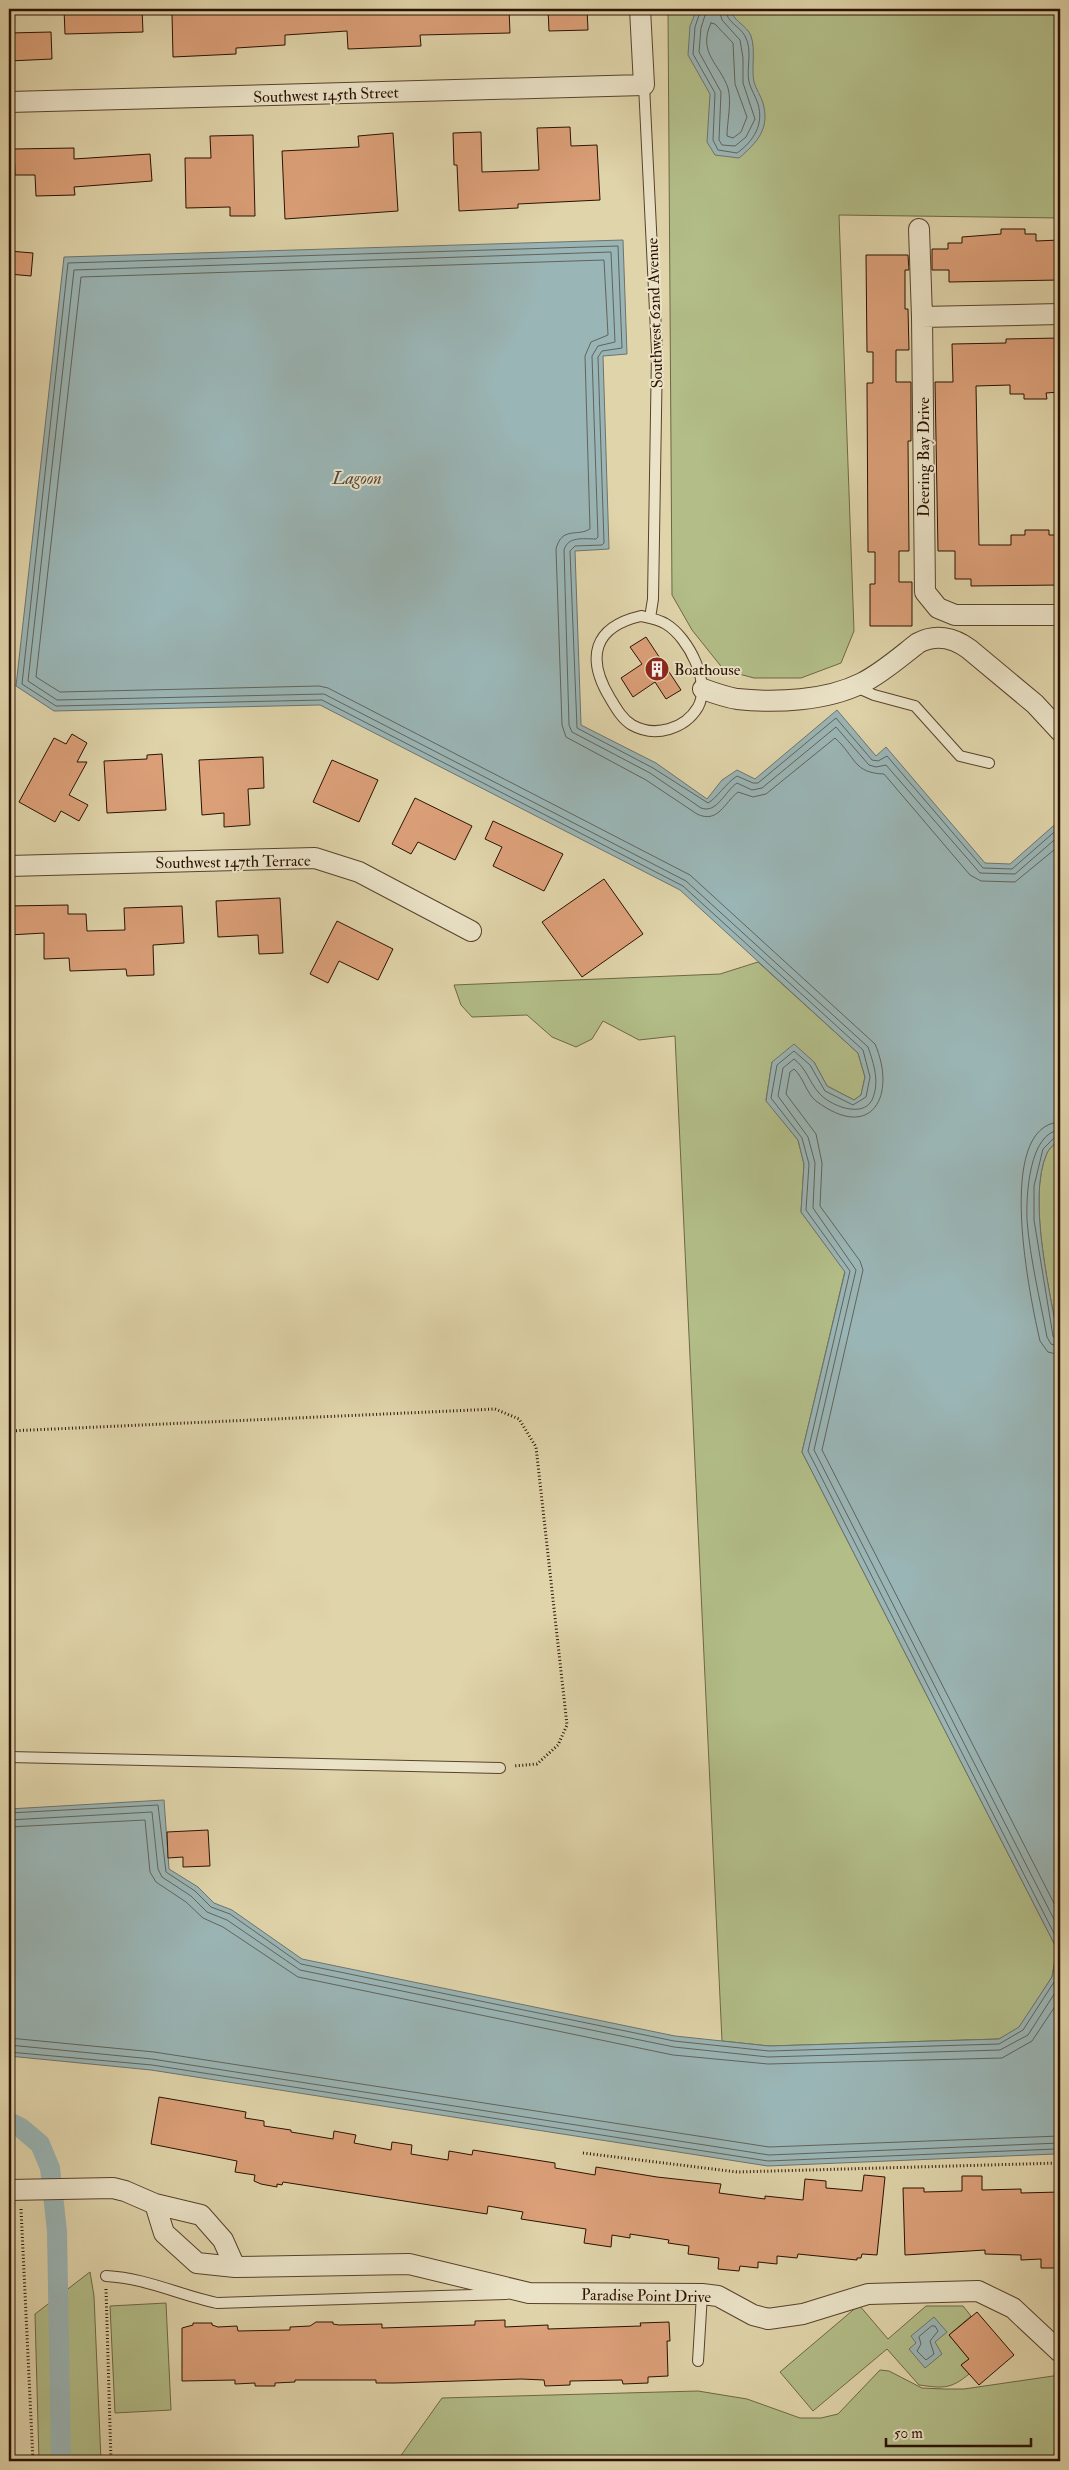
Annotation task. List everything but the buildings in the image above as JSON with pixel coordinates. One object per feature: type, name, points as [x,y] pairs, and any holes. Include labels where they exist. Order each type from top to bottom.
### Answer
[{"type":"street","name":"Southwest 62nd Avenue","points":[[640,9],[644,85]]},
{"type":"street","name":"Southwest 145th Street","points":[[9,102],[644,85]]},
{"type":"street","points":[[919,229],[922,316],[1060,314]]},
{"type":"street","name":"Deering Bay Drive","points":[[922,316],[924,584],[928,599],[943,612],[955,615],[1060,615]]},
{"type":"street","points":[[703,689],[734,698],[777,700],[824,695],[855,686],[878,674],[918,643],[942,637],[962,643],[1059,725]]},
{"type":"street","name":"Southwest 147th Terrace","points":[[9,866],[315,858],[359,872],[471,931]]},
{"type":"street","points":[[19,2190],[102,2188],[125,2191],[155,2204],[201,2215],[223,2240],[235,2267]]},
{"type":"street","name":"Paradise Point Drive","points":[[155,2204],[164,2233],[197,2263],[235,2267],[409,2264],[529,2293],[702,2294],[718,2296],[753,2315],[768,2319],[804,2314],[868,2294],[978,2291],[1004,2302],[1017,2311],[1060,2352]]},
{"type":"lane","name":"Southwest 62nd Avenue","points":[[644,85],[657,352],[653,599],[650,618]]},
{"type":"lane","points":[[641,616],[650,618],[668,625],[678,634],[696,663],[703,689],[700,703],[693,716],[678,727],[664,730],[639,728],[630,724],[622,716],[601,683],[597,670],[596,656],[599,643],[615,625],[641,616]]},
{"type":"lane","points":[[855,686],[874,695],[915,706],[960,756],[989,763]]},
{"type":"lane","points":[[9,1756],[500,1768]]},
{"type":"lane","points":[[106,2276],[122,2277],[167,2287],[196,2299],[218,2303],[529,2293]]},
{"type":"lane","points":[[698,2361],[702,2294]]},
{"type":"path","points":[[9,1431],[495,1409],[519,1419],[536,1447],[567,1725],[558,1745],[538,1764],[500,1768]]},
{"type":"path","points":[[583,2153],[737,2172],[1060,2164]]},
{"type":"path","points":[[19,2190],[33,2461]]},
{"type":"path","points":[[106,2276],[111,2461]]},
{"type":"green space","points":[[668,9],[1060,9],[1060,218],[839,215],[854,631],[841,663],[801,678],[754,678],[724,670],[692,630],[672,595]]},
{"type":"green space","points":[[758,962],[858,1053],[865,1077],[861,1095],[854,1100],[827,1086],[814,1062],[772,1062],[766,1100],[798,1140],[804,1164],[801,1212],[845,1271],[802,1452],[1057,1949],[1052,1977],[1019,2028],[999,2039],[769,2046],[722,2041],[675,1036],[639,1040],[603,1021],[592,1039],[576,1047],[552,1037],[527,1015],[472,1017],[461,1005],[454,985],[720,974]]},
{"type":"green space","points":[[1060,1139],[1060,1350],[1043,1250],[1039,1196],[1041,1173],[1047,1153]]},
{"type":"green space","points":[[90,2272],[94,2296],[101,2461],[39,2461],[35,2314]]},
{"type":"green space","points":[[166,2303],[171,2410],[115,2413],[110,2306]]},
{"type":"green space","points":[[859,2305],[888,2339],[926,2306],[963,2306],[971,2316],[949,2335],[969,2359],[961,2365],[969,2374],[946,2387],[919,2385],[887,2349],[813,2411],[780,2372]]},
{"type":"green space","points":[[880,2370],[889,2371],[922,2388],[944,2389],[964,2389],[1060,2375],[1060,2461],[397,2461],[442,2398],[698,2391],[747,2399],[800,2418],[821,2418],[838,2414]]},
{"type":"water","points":[[697,9],[731,9],[734,17],[751,36],[754,82],[763,103],[765,120],[757,140],[739,158],[715,155],[707,142],[710,94],[688,55],[690,26]]},
{"type":"water","name":"Lagoon","points":[[623,240],[627,354],[603,356],[609,549],[575,551],[581,725],[656,763],[707,799],[722,780],[737,770],[755,779],[837,710],[876,756],[886,747],[985,863],[1010,864],[1060,820],[1060,1139],[1047,1153],[1041,1173],[1039,1196],[1043,1250],[1060,1350],[1060,2156],[1055,2154],[768,2166],[151,2070],[9,2056],[9,1809],[164,1800],[169,1869],[198,1887],[214,1903],[232,1910],[302,1959],[675,2036],[769,2046],[999,2039],[1019,2027],[1052,1977],[1057,1949],[802,1452],[845,1272],[801,1212],[804,1164],[798,1140],[766,1101],[772,1062],[794,1044],[814,1062],[827,1086],[854,1100],[861,1095],[865,1077],[858,1053],[680,890],[320,705],[54,711],[16,686],[64,257]]},
{"type":"water","points":[[934,2317],[947,2332],[935,2342],[942,2354],[925,2368],[909,2349],[916,2343],[911,2336]]},
{"type":"waterway","points":[[9,2122],[21,2128],[40,2144],[50,2168],[57,2231],[61,2461]]},
{"type":"place","name":"Boathouse","points":[[657,669]]}]
